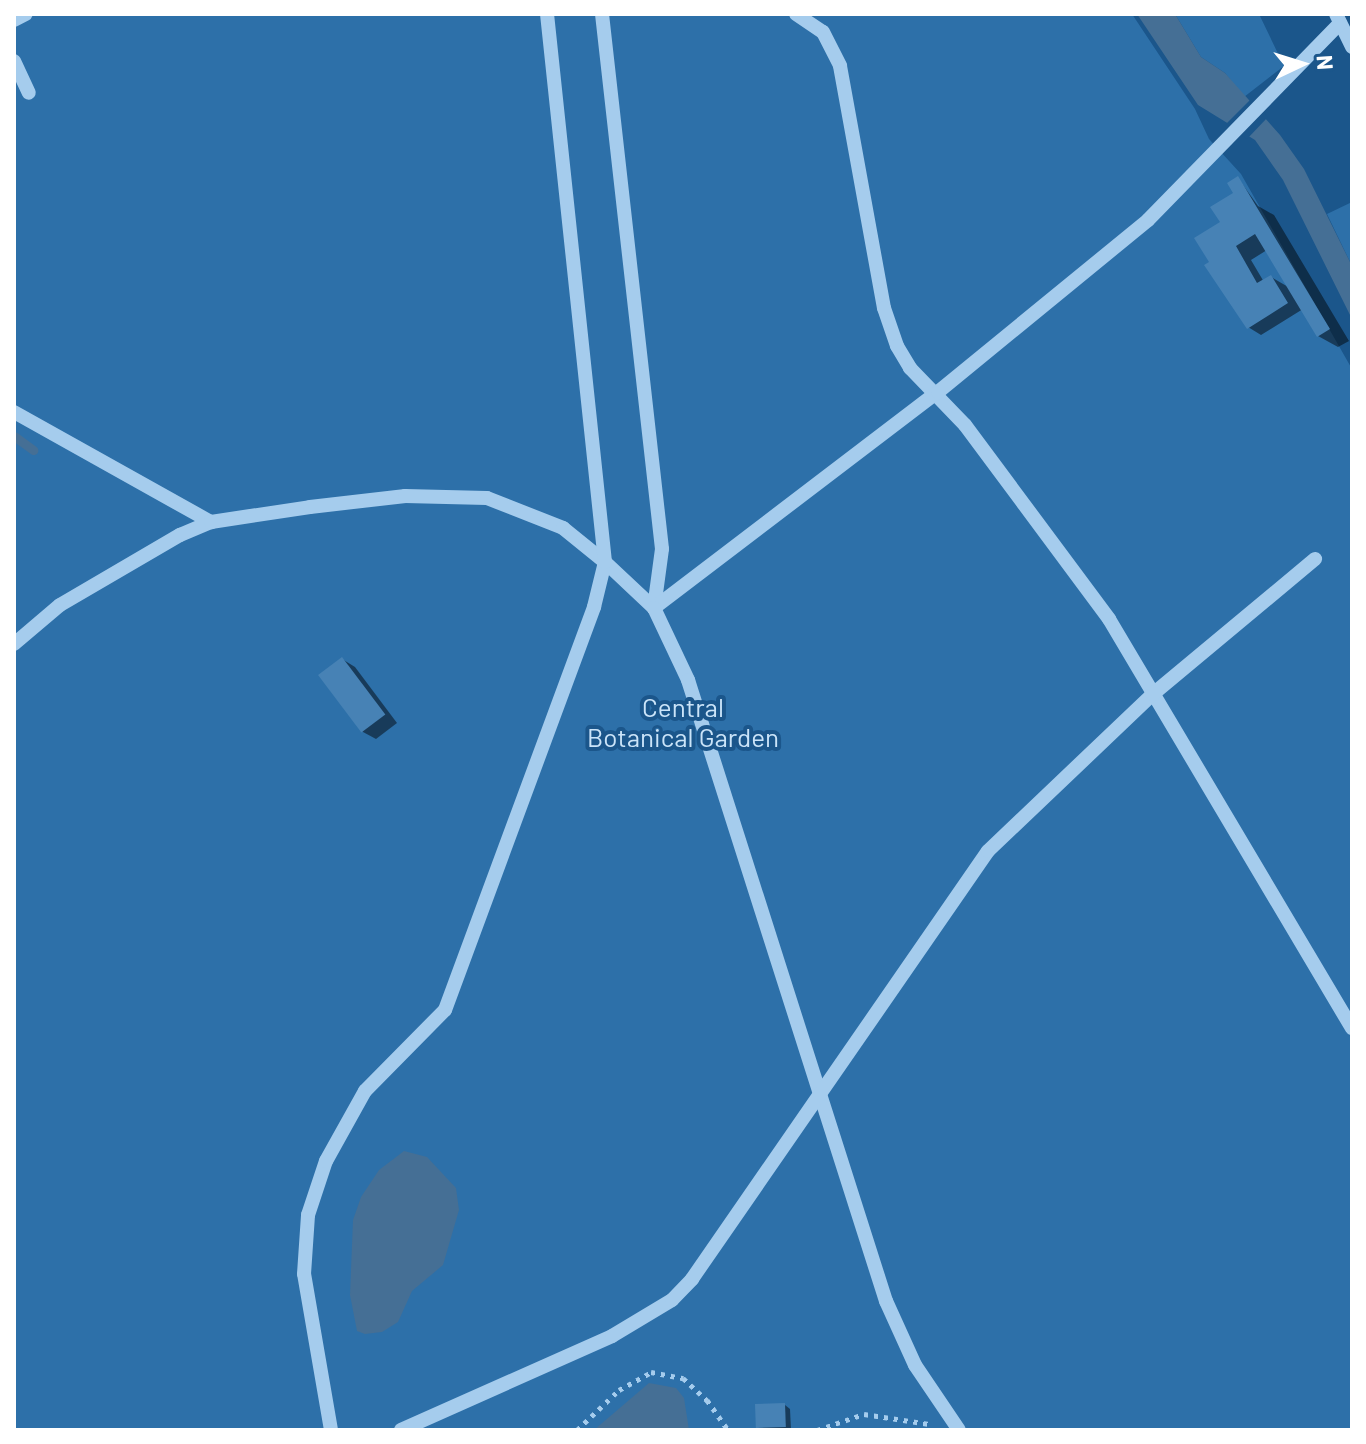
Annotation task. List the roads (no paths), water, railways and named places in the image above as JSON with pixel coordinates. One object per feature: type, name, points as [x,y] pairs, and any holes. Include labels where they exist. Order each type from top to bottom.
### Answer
[{"type":"street","points":[[14,20],[26,14]]},
{"type":"street","points":[[331,1430],[304,1274],[308,1215],[326,1161],[365,1091],[445,1010],[594,607],[605,562],[547,14]]},
{"type":"street","points":[[602,14],[662,549],[654,608]]},
{"type":"street","points":[[796,14],[834,46],[884,308],[910,368],[938,392],[1109,619],[1352,1028]]},
{"type":"street","points":[[654,608],[938,392],[1148,220],[1264,103],[1338,18],[1352,47]]},
{"type":"street","points":[[14,61],[29,93]]},
{"type":"street","points":[[14,412],[211,522]]},
{"type":"street","points":[[14,644],[60,605],[112,572],[211,522],[405,496],[487,498],[563,528],[605,562],[654,608],[688,680],[899,1335],[959,1430]]},
{"type":"street","points":[[401,1430],[612,1336],[672,1300],[822,1093],[988,851],[1153,694],[1315,559]]},
{"type":"waterway","points":[[14,436],[33,450]]},
{"type":"park label","name":"Central Botanical Garden","points":[[683,722]]}]
